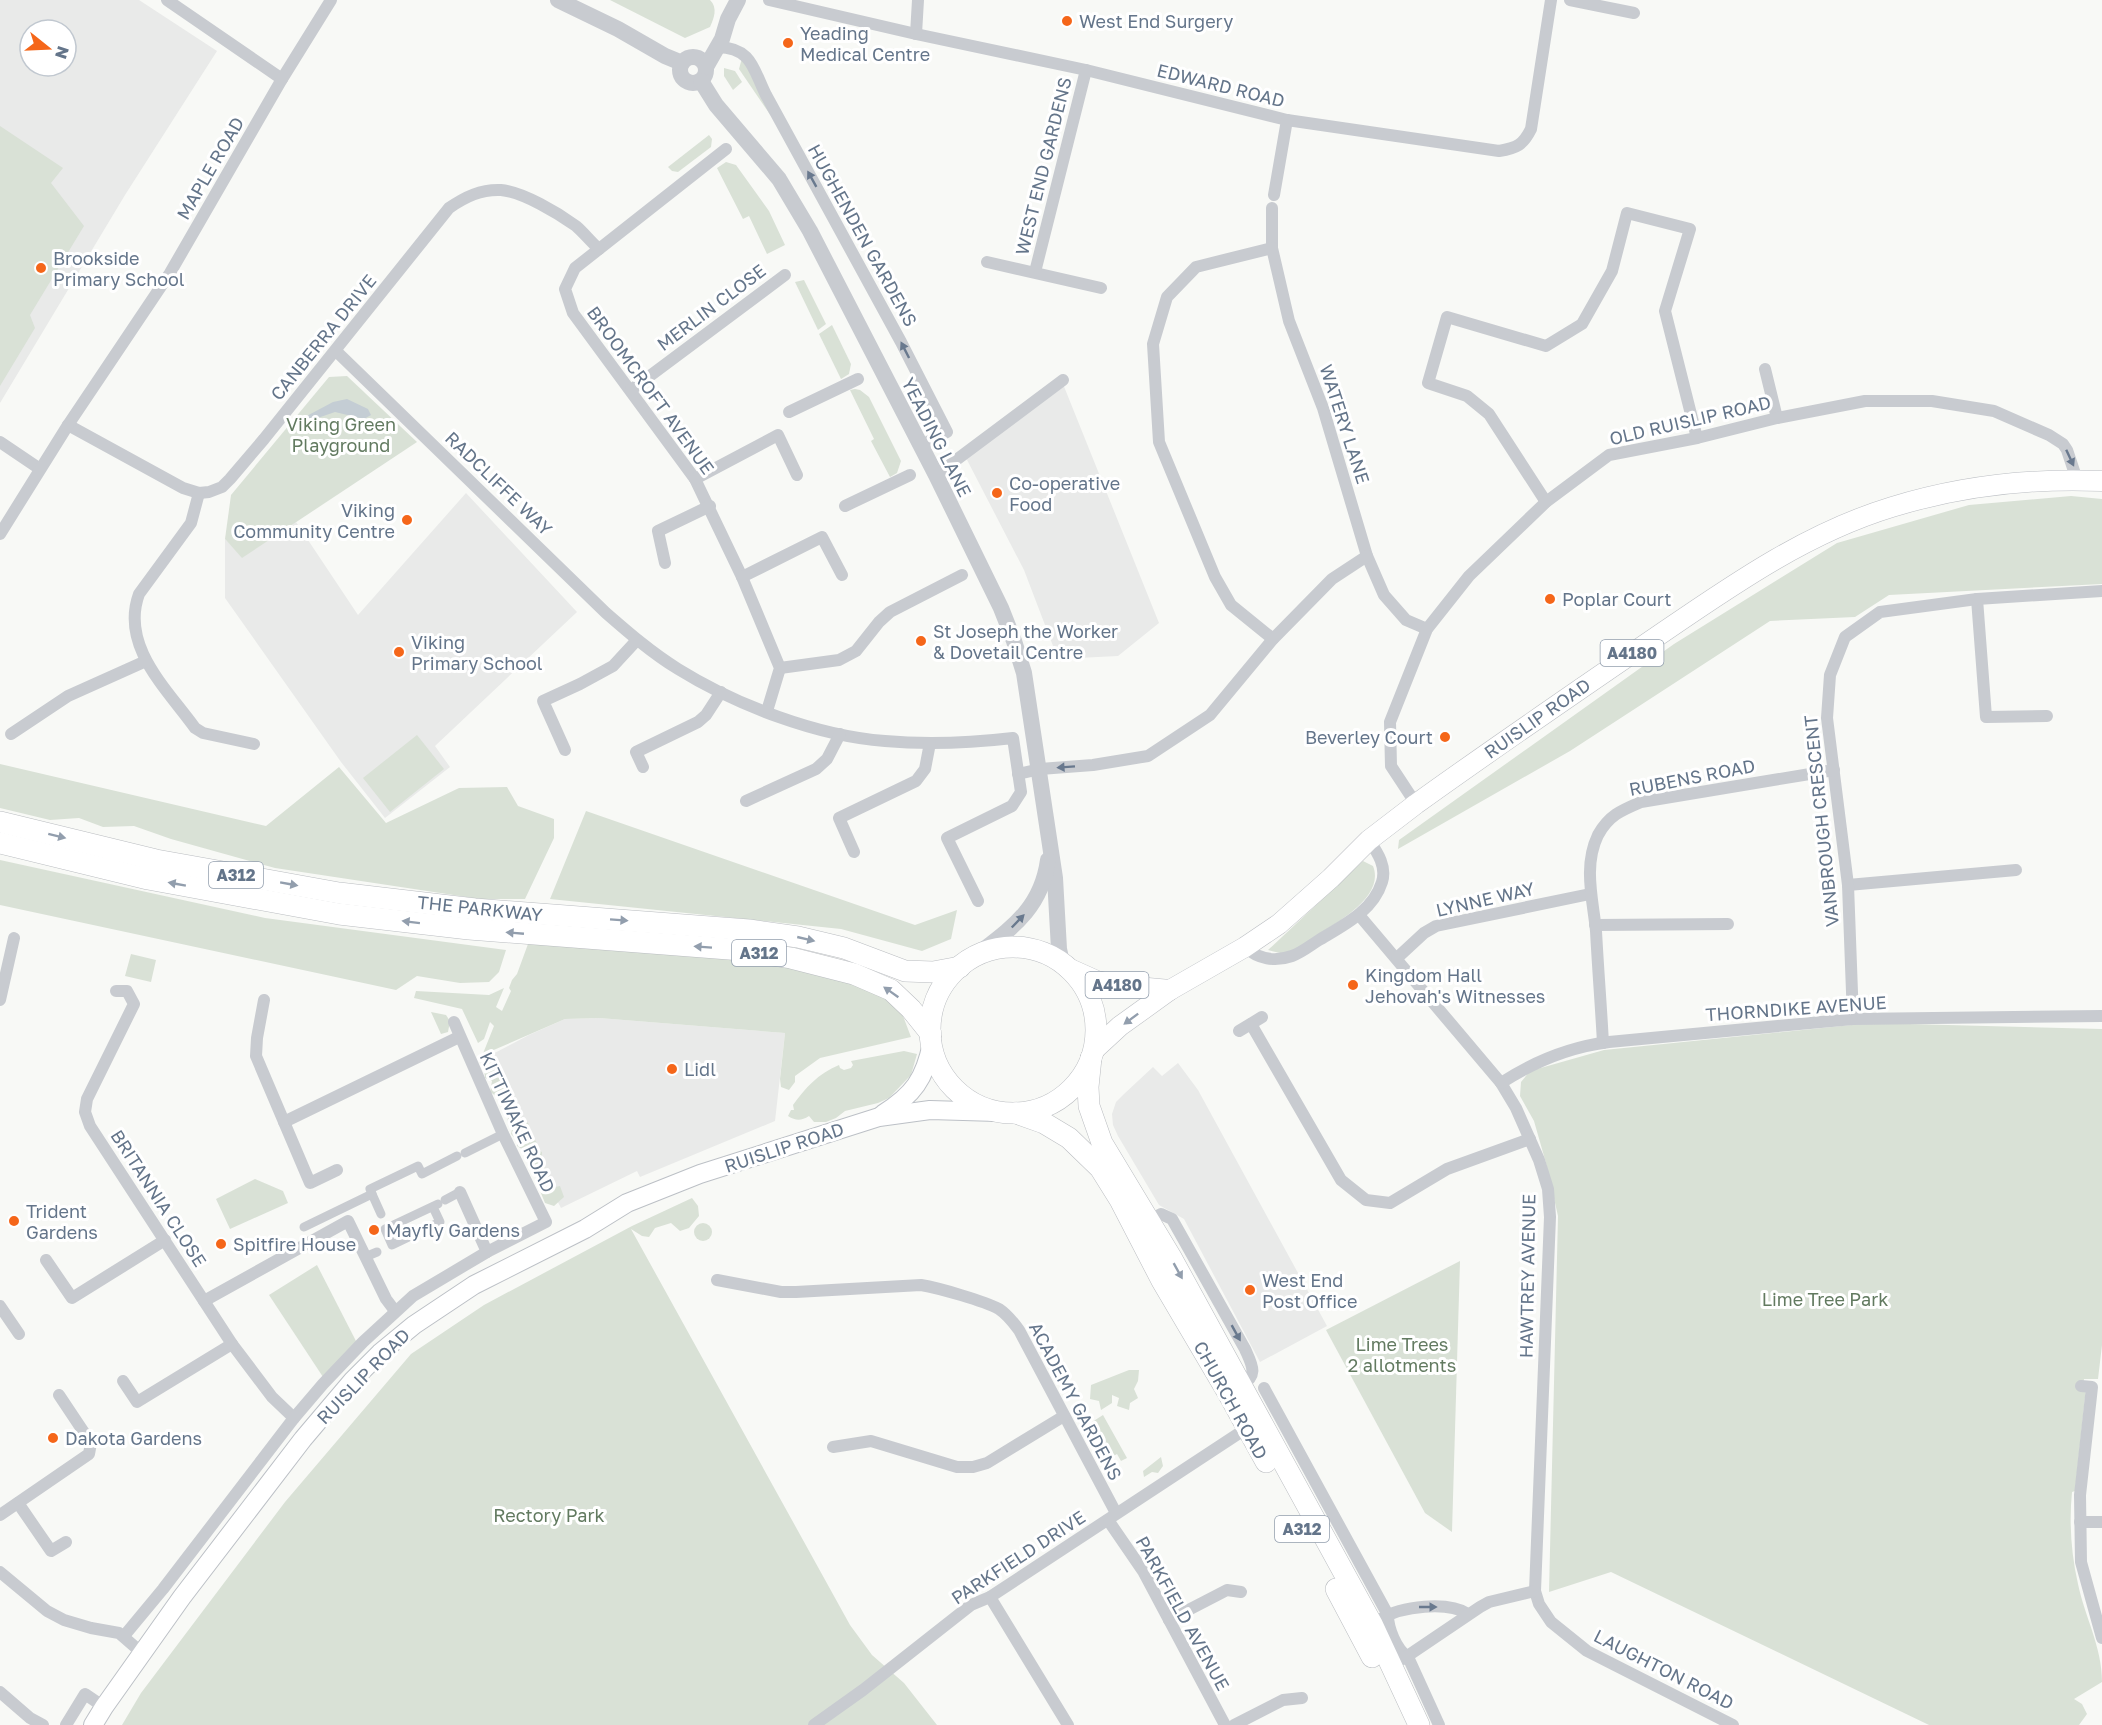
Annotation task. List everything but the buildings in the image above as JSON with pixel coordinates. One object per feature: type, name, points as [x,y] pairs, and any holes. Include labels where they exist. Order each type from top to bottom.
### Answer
[{"type":"highway","name":"THE PARKWAY","points":[[0,822],[156,860],[561,936],[742,950],[791,957],[854,974],[891,990],[911,1009],[931,1039]]},
{"type":"highway","name":"THE PARKWAY","points":[[0,843],[148,879],[339,914],[472,919],[574,917],[749,930],[798,937],[844,948],[896,969],[914,973],[933,972],[967,962]]},
{"type":"highway","name":"A312","points":[[1017,947],[1040,952],[1065,966],[1080,982],[1090,1000],[1095,1021],[1092,1054],[1082,1076],[1069,1092],[1052,1104],[1034,1111],[1006,1112],[976,1105],[958,1093],[944,1076],[936,1061],[931,1039],[931,1025],[938,998],[950,977],[967,962],[994,950],[1017,947]]},
{"type":"highway","name":"CHURCH ROAD","points":[[1092,1054],[1088,1087],[1089,1106],[1097,1133],[1150,1220],[1241,1386],[1380,1620],[1400,1661],[1419,1725]]},
{"type":"highway","name":"CHURCH ROAD","points":[[1006,1112],[1044,1123],[1070,1138],[1100,1168],[1120,1200],[1162,1281],[1247,1428],[1360,1632],[1403,1725]]},
{"type":"main road","name":"A4180","points":[[2077,480],[2102,481]]},
{"type":"main road","name":"RUISLIP ROAD","points":[[1170,990],[1245,947],[1279,924],[1369,840],[1416,804],[1712,598],[1766,565],[1828,532],[1890,507],[1951,492],[2028,481],[2077,480]]},
{"type":"main road","name":"A4180","points":[[1065,966],[1097,981],[1170,990]]},
{"type":"main road","name":"A4180","points":[[1092,1054],[1120,1026],[1170,990]]},
{"type":"main road","name":"RUISLIP ROAD","points":[[879,1117],[913,1091],[925,1071],[931,1039]]},
{"type":"main road","name":"RUISLIP ROAD","points":[[93,1725],[182,1597],[289,1457],[354,1380],[380,1353],[414,1324],[474,1285],[585,1229],[633,1200],[710,1171],[879,1117],[930,1110],[1006,1112]]},
{"type":"street","points":[[167,0],[282,79]]},
{"type":"street","name":"MAPLE ROAD","points":[[0,534],[68,425],[170,273],[282,79],[331,0]]},
{"type":"street","points":[[558,0],[618,28],[665,56],[682,63],[689,57],[702,69]]},
{"type":"street","points":[[702,69],[718,47],[738,0]]},
{"type":"street","name":"EDWARD ROAD","points":[[769,0],[1086,70],[1287,120],[1499,151],[1513,149],[1525,141],[1531,129],[1551,0]]},
{"type":"street","points":[[916,34],[918,0]]},
{"type":"street","points":[[1570,0],[1634,13]]},
{"type":"street","points":[[702,69],[722,23],[728,19]]},
{"type":"street","name":"HUGHENDEN GARDENS","points":[[718,47],[742,52],[748,58],[947,432],[920,446]]},
{"type":"street","name":"YEADING LANE","points":[[682,63],[680,72],[684,80],[692,84],[702,69]]},
{"type":"street","name":"YEADING LANE","points":[[702,69],[716,105],[778,179],[810,231],[936,475],[1001,608],[1014,640],[1024,673],[1040,769],[1055,878],[1059,949],[1065,966]]},
{"type":"street","name":"WEST END GARDENS","points":[[1035,272],[1086,70]]},
{"type":"street","points":[[1274,195],[1287,120]]},
{"type":"street","name":"BROOMCROFT AVENUE","points":[[726,149],[575,268],[565,289],[573,313],[695,478],[742,577],[780,668]]},
{"type":"street","name":"CANBERRA DRIVE","points":[[199,493],[222,487],[230,479],[336,351],[449,208],[466,197],[502,190],[520,195],[576,227],[599,249]]},
{"type":"street","name":"WATERY LANE","points":[[1272,208],[1272,248],[1289,321],[1323,408],[1367,556],[1384,595],[1406,620],[1427,629]]},
{"type":"street","points":[[1546,502],[1489,414],[1467,396],[1428,383],[1447,317],[1546,346],[1582,324],[1612,271],[1627,213],[1690,229],[1665,311],[1697,438]]},
{"type":"street","points":[[1272,248],[1196,267],[1167,297],[1153,344],[1160,442],[1168,463],[1215,577],[1231,605],[1273,639]]},
{"type":"street","name":"WEST END GARDENS","points":[[987,262],[1101,288]]},
{"type":"street","name":"MERLIN CLOSE","points":[[631,390],[785,275]]},
{"type":"street","name":"RADCLIFFE WAY","points":[[336,351],[606,614],[637,640],[678,669],[721,692],[767,711],[840,734],[883,741],[930,743],[978,742],[1013,738],[1021,792],[1012,806],[947,838],[978,901]]},
{"type":"street","points":[[1765,369],[1777,418]]},
{"type":"street","points":[[789,412],[858,379]]},
{"type":"street","points":[[936,475],[1063,380]]},
{"type":"street","name":"OLD RUISLIP ROAD","points":[[1416,804],[1391,766],[1390,722],[1427,629],[1469,576],[1546,502],[1609,456],[1864,401],[1932,401],[1994,411],[2057,439],[2067,450],[2077,480]]},
{"type":"street","points":[[68,425],[183,488],[199,493],[191,523],[139,594],[134,607],[133,619],[136,638],[146,661],[195,728],[203,733],[254,744]]},
{"type":"street","points":[[695,478],[778,435],[798,475]]},
{"type":"street","points":[[0,442],[40,469]]},
{"type":"street","points":[[845,506],[910,475]]},
{"type":"street","points":[[665,563],[658,531],[710,507]]},
{"type":"street","points":[[742,577],[822,537],[842,575]]},
{"type":"street","points":[[1018,774],[1040,769],[1093,765],[1148,756],[1210,715],[1273,639],[1332,579],[1367,556]]},
{"type":"street","points":[[767,711],[780,668],[839,660],[856,651],[890,612],[962,575]]},
{"type":"street","name":"VANBROUGH CRESCENT","points":[[1853,1019],[1848,885],[1827,718],[1830,675],[1845,637],[1880,612],[1977,599],[2102,591]]},
{"type":"street","points":[[1977,599],[1986,717],[2047,716]]},
{"type":"street","points":[[565,750],[543,701],[613,666],[637,640]]},
{"type":"street","points":[[11,734],[68,696],[146,661]]},
{"type":"street","points":[[643,767],[636,752],[698,722],[706,715],[721,692]]},
{"type":"street","points":[[746,801],[816,769],[827,759],[840,734]]},
{"type":"street","points":[[854,852],[839,818],[916,781],[925,769],[930,743]]},
{"type":"street","name":"RUBENS ROAD","points":[[1603,1043],[1595,925],[1590,894],[1590,866],[1598,836],[1614,814],[1641,802],[1834,770]]},
{"type":"street","points":[[1245,947],[1258,956],[1270,959],[1293,956],[1359,915],[1374,898],[1382,880],[1382,862],[1369,840]]},
{"type":"street","name":"YEADING LANE","points":[[967,962],[1014,926],[1033,905],[1046,877],[1050,847]]},
{"type":"street","points":[[1848,885],[2016,870]]},
{"type":"street","name":"LYNNE WAY","points":[[1397,958],[1424,933],[1436,926],[1590,894]]},
{"type":"street","name":"HAWTREY AVENUE","points":[[1359,915],[1501,1083],[1530,1139],[1548,1189],[1550,1217],[1536,1591]]},
{"type":"street","points":[[1595,925],[1728,924]]},
{"type":"street","points":[[0,1000],[14,938]]},
{"type":"street","name":"BRITANNIA CLOSE","points":[[116,991],[127,991],[134,1004],[87,1099],[85,1112],[90,1125],[232,1344],[272,1397],[294,1418]]},
{"type":"street","points":[[264,1000],[256,1038],[256,1056],[310,1183],[337,1170]]},
{"type":"street","name":"THORNDIKE AVENUE","points":[[1501,1083],[1527,1066],[1549,1056],[1603,1043],[1853,1019],[2102,1016]]},
{"type":"street","points":[[1239,1031],[1257,1020],[1341,1180],[1366,1200],[1390,1203],[1447,1169],[1530,1139]]},
{"type":"street","name":"KITTIWAKE ROAD","points":[[454,1022],[502,1134],[546,1222],[487,1252]]},
{"type":"street","name":"KITTIWAKE ROAD","points":[[284,1122],[459,1037]]},
{"type":"street","points":[[381,1214],[369,1190],[418,1166],[422,1174],[502,1134]]},
{"type":"street","points":[[124,1636],[323,1384],[395,1311],[413,1296],[487,1252],[460,1192],[385,1229],[390,1245],[440,1222],[439,1203]]},
{"type":"street","points":[[304,1227],[372,1194]]},
{"type":"street","points":[[204,1301],[348,1221],[371,1255],[386,1299],[395,1311]]},
{"type":"street","points":[[46,1260],[72,1298],[165,1240]]},
{"type":"street","points":[[465,1265],[474,1285]]},
{"type":"street","name":"ACADEMY GARDENS","points":[[717,1280],[781,1292],[921,1285],[935,1287],[998,1308],[1019,1330],[1064,1416],[1112,1517]]},
{"type":"street","points":[[0,1306],[19,1334]]},
{"type":"street","points":[[123,1381],[137,1402],[232,1344]]},
{"type":"street","points":[[2081,1386],[2092,1387],[2080,1495],[2081,1562],[2102,1638]]},
{"type":"street","name":"CHURCH ROAD","points":[[1264,1388],[1380,1620]]},
{"type":"street","points":[[0,1515],[89,1454],[91,1443],[59,1395]]},
{"type":"street","points":[[834,1447],[871,1441],[957,1467],[973,1467],[987,1463],[1064,1416]]},
{"type":"street","name":"PARKFIELD DRIVE","points":[[814,1725],[863,1690],[971,1605],[990,1597],[1247,1428]]},
{"type":"street","points":[[18,1503],[51,1551],[66,1542]]},
{"type":"street","name":"PARKFIELD AVENUE","points":[[1112,1517],[1225,1725]]},
{"type":"street","points":[[2080,1522],[2102,1522]]},
{"type":"street","points":[[0,1572],[47,1611],[64,1620],[91,1628],[114,1631],[124,1636],[142,1653]]},
{"type":"street","points":[[1169,1620],[1227,1590],[1241,1592]]},
{"type":"street","points":[[1400,1661],[1489,1602],[1536,1591]]},
{"type":"street","name":"LAUGHTON ROAD","points":[[1536,1591],[1539,1604],[1551,1622],[1587,1651],[1733,1725]]},
{"type":"street","points":[[990,1597],[1068,1725]]},
{"type":"street","points":[[1380,1620],[1421,1607],[1454,1608],[1468,1614]]},
{"type":"street","name":"CHURCH ROAD","points":[[1400,1661],[1439,1725]]},
{"type":"street","points":[[0,1692],[30,1718],[43,1725]]},
{"type":"street","points":[[66,1725],[86,1694],[104,1707]]},
{"type":"street","points":[[1234,1725],[1283,1700],[1302,1698]]},
{"type":"shaded area","name":"Brookside Primary School","points":[[0,0],[139,0],[217,51],[125,195],[0,403]]},
{"type":"shaded area","points":[[1063,384],[1159,623],[1118,656],[1058,659],[1024,570],[965,456]]},
{"type":"shaded area","points":[[347,399],[368,409],[371,415],[364,419],[335,412],[303,423],[303,418],[333,402]]},
{"type":"shaded area","name":"Viking Primary School","points":[[466,493],[577,612],[435,746],[450,767],[385,818],[341,762],[225,598],[225,539],[242,557],[296,522],[358,615]]},
{"type":"shaded area","points":[[599,1018],[785,1033],[775,1121],[640,1177],[637,1171],[561,1208],[483,1059],[565,1019]]},
{"type":"shaded area","points":[[1178,1063],[1198,1090],[1327,1326],[1260,1362],[1184,1219],[1159,1205],[1113,1125],[1112,1114],[1116,1102],[1124,1094],[1153,1067],[1162,1076]]},
{"type":"green space","points":[[610,0],[710,0],[714,6],[713,20],[710,27],[685,38]]},
{"type":"green space","points":[[742,58],[744,60],[771,116],[739,69]]},
{"type":"green space","points":[[724,68],[735,71],[742,82],[733,90],[724,76]]},
{"type":"green space","points":[[0,126],[63,168],[51,183],[84,226],[30,315],[35,328],[0,386]]},
{"type":"green space","points":[[709,135],[712,139],[711,147],[678,172],[668,167]]},
{"type":"green space","points":[[726,162],[736,165],[769,211],[785,245],[767,254],[749,216],[743,219],[717,168]]},
{"type":"green space","points":[[804,280],[826,324],[818,330],[795,282]]},
{"type":"green space","points":[[832,325],[851,364],[849,374],[841,379],[819,334]]},
{"type":"green space","name":"Viking Green Playground","points":[[347,376],[417,442],[242,558],[225,539],[231,495],[329,377]]},
{"type":"green space","points":[[855,389],[869,397],[901,461],[897,473],[890,477],[871,441],[874,439],[850,390]]},
{"type":"green space","points":[[2071,496],[2102,499],[2102,584],[1889,595],[1855,617],[1770,621],[1570,751],[1398,849],[1399,840],[1674,644],[1837,543],[1969,505]]},
{"type":"green space","points":[[417,735],[444,769],[390,812],[363,778]]},
{"type":"green space","points":[[0,764],[266,826],[339,767],[386,823],[459,788],[507,787],[518,806],[554,819],[554,838],[525,899],[480,899],[275,868],[171,839],[134,826],[103,827],[79,818],[50,820],[0,808]]},
{"type":"green space","points":[[586,811],[915,925],[957,910],[951,939],[922,951],[841,929],[550,899]]},
{"type":"green space","points":[[0,860],[265,918],[506,950],[499,972],[489,982],[460,983],[417,976],[396,990],[0,905]]},
{"type":"green space","points":[[1363,861],[1373,866],[1375,877],[1372,887],[1358,906],[1338,922],[1291,952],[1268,950]]},
{"type":"green space","points":[[562,943],[742,955],[860,982],[900,1008],[911,1037],[820,1058],[795,1076],[795,1082],[789,1090],[781,1087],[780,1079],[785,1033],[599,1018],[565,1019],[489,1052],[500,1069],[501,1079],[507,1084],[506,1090],[510,1091],[516,1109],[521,1111],[522,1118],[529,1124],[529,1131],[537,1143],[536,1149],[542,1152],[542,1161],[555,1187],[560,1186],[564,1197],[554,1206],[545,1203],[536,1181],[539,1176],[527,1165],[528,1153],[517,1146],[517,1140],[511,1134],[513,1125],[507,1122],[510,1110],[490,1092],[492,1081],[485,1078],[484,1066],[480,1061],[494,1026],[490,1022],[484,1039],[478,1043],[462,1009],[414,998],[416,991],[489,995],[504,988],[496,1007],[502,1011],[511,991],[509,988],[512,980],[517,974],[528,944]]},
{"type":"green space","points":[[131,954],[156,960],[151,982],[125,976]]},
{"type":"green space","points":[[431,1012],[446,1015],[450,1021],[448,1032],[441,1034]]},
{"type":"green space","name":"Lime Tree Park","points":[[1871,1023],[2102,1029],[2102,1345],[2098,1379],[2084,1379],[2083,1386],[2086,1388],[2075,1491],[2072,1492],[2071,1538],[2081,1596],[2099,1656],[2102,1682],[2074,1699],[2082,1704],[2087,1714],[2079,1725],[1929,1725],[1611,1572],[1549,1592],[1558,1216],[1534,1121],[1520,1096],[1521,1082],[1530,1071],[1604,1050]]},
{"type":"green space","points":[[904,1051],[917,1054],[911,1075],[889,1098],[845,1111],[826,1122],[814,1122],[809,1116],[798,1120],[788,1116],[791,1110],[794,1110],[793,1105],[808,1087],[839,1065],[844,1070],[851,1068],[853,1065],[851,1061]]},
{"type":"green space","points":[[255,1179],[283,1191],[288,1203],[230,1229],[216,1199]]},
{"type":"green space","name":"Rectory Park","points":[[692,1198],[698,1206],[699,1216],[689,1228],[680,1231],[671,1223],[655,1228],[649,1237],[642,1236],[631,1229],[850,1625],[872,1655],[904,1683],[937,1725],[122,1725],[141,1693],[285,1502],[411,1354],[484,1305],[632,1226]]},
{"type":"green space","points":[[703,1223],[709,1226],[712,1232],[709,1238],[703,1241],[697,1238],[694,1232],[697,1226]]},
{"type":"green space","name":"Lime Trees 2 allotments","points":[[1460,1261],[1452,1532],[1425,1513],[1326,1330]]},
{"type":"green space","points":[[317,1265],[357,1343],[323,1377],[269,1295]]},
{"type":"green space","points":[[1129,1370],[1139,1370],[1138,1381],[1134,1389],[1138,1398],[1130,1403],[1129,1410],[1117,1406],[1119,1398],[1112,1395],[1112,1403],[1101,1410],[1099,1401],[1090,1399],[1091,1385]]},
{"type":"green space","points":[[1103,1415],[1127,1458],[1121,1461],[1117,1454],[1108,1459],[1089,1424]]},
{"type":"green space","points":[[1161,1457],[1163,1466],[1158,1473],[1152,1472],[1144,1477],[1143,1471]]},
{"type":"place","name":"West End Surgery","points":[[1067,21]]},
{"type":"place","name":"Yeading Medical Centre","points":[[788,43]]},
{"type":"place","name":"Brookside Primary School","points":[[41,268]]},
{"type":"place","name":"Co-operative Food","points":[[997,493]]},
{"type":"place","name":"Viking Community Centre","points":[[407,520]]},
{"type":"place","name":"Poplar Court","points":[[1550,599]]},
{"type":"place","name":"St Joseph the Worker & Dovetail Centre","points":[[921,641]]},
{"type":"place","name":"Viking Primary School","points":[[399,652]]},
{"type":"place","name":"Beverley Court","points":[[1445,737]]},
{"type":"place","name":"Kingdom Hall Jehovah's Witnesses","points":[[1353,985]]},
{"type":"place","name":"Lidl","points":[[672,1069]]},
{"type":"place","name":"Trident Gardens","points":[[14,1221]]},
{"type":"place","name":"Mayfly Gardens","points":[[374,1230]]},
{"type":"place","name":"Spitfire House","points":[[221,1244]]},
{"type":"place","name":"West End Post Office","points":[[1250,1290]]},
{"type":"place","name":"Dakota Gardens","points":[[53,1438]]}]
